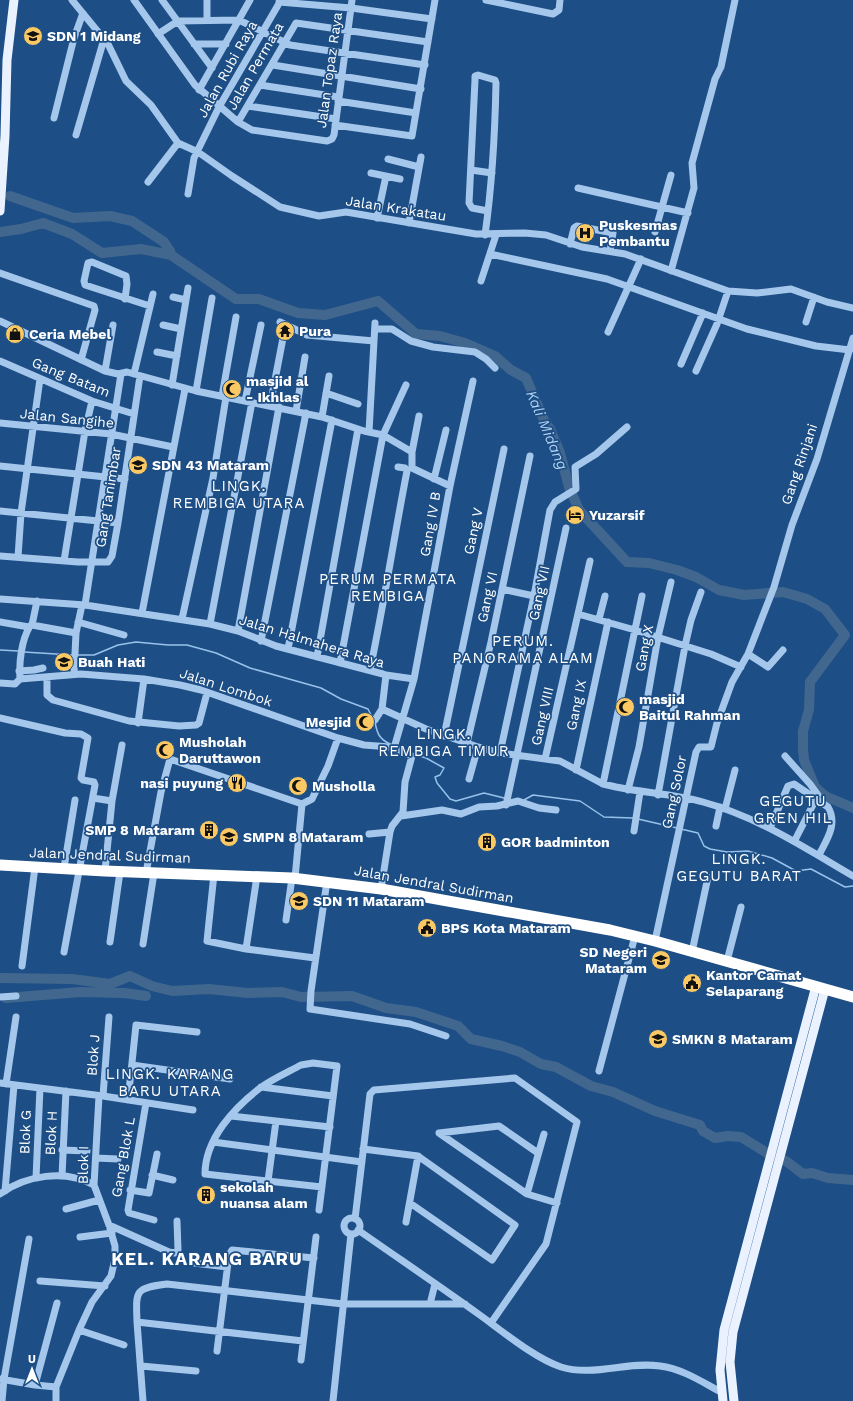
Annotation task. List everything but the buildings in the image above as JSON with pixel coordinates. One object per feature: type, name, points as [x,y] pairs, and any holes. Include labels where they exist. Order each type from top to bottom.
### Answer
[{"type":"highway","name":"Jalan Jendral Sudirman","points":[[0,865],[120,872],[214,874],[293,878],[327,881],[381,889],[635,936],[853,997]]},
{"type":"main road","points":[[0,211],[4,61],[14,0]]},
{"type":"main road","points":[[734,1401],[730,1362],[733,1332],[773,1168],[821,988]]},
{"type":"main road","points":[[722,1397],[720,1370],[724,1330],[773,1168]]},
{"type":"street","points":[[72,0],[104,39],[112,51],[126,81],[152,105],[178,143],[148,182]]},
{"type":"street","points":[[134,0],[199,90],[238,122]]},
{"type":"street","points":[[162,0],[212,68]]},
{"type":"street","points":[[207,0],[207,20]]},
{"type":"street","points":[[199,90],[250,0]]},
{"type":"street","name":"Jalan Topaz Raya","points":[[238,122],[252,130],[327,140],[333,137],[352,0]]},
{"type":"street","points":[[248,106],[410,136],[412,135],[435,0]]},
{"type":"street","points":[[486,0],[552,14],[557,13],[560,3]]},
{"type":"street","points":[[671,271],[695,184],[692,163],[715,79],[720,69],[735,0]]},
{"type":"street","points":[[280,1],[351,8],[432,19]]},
{"type":"street","name":"Jalan Rubi Raya","points":[[188,194],[193,162],[219,107],[280,1]]},
{"type":"street","points":[[54,118],[74,38],[83,13]]},
{"type":"street","points":[[158,34],[178,21],[239,20],[285,43],[425,65]]},
{"type":"street","name":"Jalan Permata","points":[[238,122],[273,65],[296,23],[348,30]]},
{"type":"street","points":[[348,30],[428,42]]},
{"type":"street","points":[[76,135],[104,39]]},
{"type":"street","points":[[194,44],[226,44]]},
{"type":"street","points":[[273,65],[421,89]]},
{"type":"street","points":[[485,235],[488,211],[492,172],[496,83],[495,80],[478,75],[476,76],[475,80],[469,205],[472,208],[488,211]]},
{"type":"street","points":[[260,85],[416,112]]},
{"type":"street","name":"Jalan Krakatau","points":[[178,143],[198,152],[280,207],[319,216],[327,216],[342,212],[485,235],[534,234],[556,238],[570,244],[610,251],[641,259],[728,291],[757,293],[791,289],[853,308]]},
{"type":"street","points":[[409,223],[421,157]]},
{"type":"street","points":[[388,159],[420,167]]},
{"type":"street","points":[[471,170],[492,172]]},
{"type":"street","points":[[371,173],[400,179]]},
{"type":"street","points":[[655,232],[670,175]]},
{"type":"street","points":[[377,218],[386,176]]},
{"type":"street","points":[[578,188],[688,213]]},
{"type":"street","points":[[570,244],[574,226],[577,226],[613,233],[610,251]]},
{"type":"street","points":[[481,282],[496,235]]},
{"type":"street","points":[[490,254],[569,270],[629,286],[718,320],[747,329],[816,346],[850,350]]},
{"type":"street","points":[[608,332],[641,259]]},
{"type":"street","points":[[125,299],[128,279],[126,276],[92,262],[88,263],[84,281],[86,286],[125,299],[150,306]]},
{"type":"street","points":[[0,273],[94,306],[95,310],[81,360]]},
{"type":"street","points":[[172,385],[188,288]]},
{"type":"street","points":[[696,371],[718,320],[728,291]]},
{"type":"street","name":"Gang Tanimbar","points":[[0,556],[64,561],[108,562],[112,556],[131,439],[137,375],[153,294]]},
{"type":"street","points":[[173,297],[186,300]]},
{"type":"street","points":[[806,322],[814,297]]},
{"type":"street","points":[[196,391],[212,298]]},
{"type":"street","points":[[681,364],[703,313]]},
{"type":"street","points":[[182,619],[213,478],[236,317]]},
{"type":"street","points":[[0,321],[105,371],[121,374],[125,372],[185,389],[322,417],[358,429],[383,435],[412,452]]},
{"type":"street","points":[[280,322],[307,335],[374,341]]},
{"type":"street","points":[[105,371],[113,325]]},
{"type":"street","points":[[163,325],[181,329]]},
{"type":"street","points":[[210,624],[261,325]]},
{"type":"street","points":[[369,432],[375,326],[392,329],[404,338],[420,344],[475,352],[486,359],[495,368]]},
{"type":"street","points":[[270,406],[283,338]]},
{"type":"street","name":"Gang Rinjani","points":[[770,598],[792,524],[817,459],[853,338]]},
{"type":"street","points":[[157,352],[176,356]]},
{"type":"street","points":[[296,411],[305,357]]},
{"type":"street","name":"Gang Batam","points":[[0,362],[92,401],[134,414]]},
{"type":"street","points":[[74,674],[76,632],[91,562],[121,374]]},
{"type":"street","points":[[322,417],[329,376]]},
{"type":"street","points":[[18,557],[21,513],[40,379]]},
{"type":"street","name":"Gang IV B","points":[[394,746],[404,719],[414,679],[450,486],[472,381]]},
{"type":"street","points":[[340,663],[383,435],[406,385]]},
{"type":"street","points":[[142,613],[185,389]]},
{"type":"street","points":[[326,393],[358,404]]},
{"type":"street","points":[[64,561],[85,431],[92,401]]},
{"type":"street","points":[[238,631],[279,407]]},
{"type":"street","points":[[261,641],[306,413]]},
{"type":"street","points":[[419,416],[412,452],[412,468],[450,486]]},
{"type":"street","points":[[288,649],[332,420]]},
{"type":"street","name":"Jalan Sangihe","points":[[0,423],[34,428],[111,434],[173,447]]},
{"type":"street","points":[[500,753],[534,596],[550,510],[555,502],[576,489],[575,467],[596,454],[627,427]]},
{"type":"street","points":[[317,657],[358,429]]},
{"type":"street","points":[[434,479],[446,430]]},
{"type":"street","name":"Gang V","points":[[444,736],[504,450]]},
{"type":"street","name":"Gang VI","points":[[467,744],[530,456]]},
{"type":"street","points":[[0,466],[125,479]]},
{"type":"street","points":[[370,670],[386,591],[395,531],[407,471],[405,468],[398,467]]},
{"type":"street","points":[[0,511],[118,523]]},
{"type":"street","name":"Gang VII","points":[[507,801],[566,528]]},
{"type":"street","name":"Gang VIII","points":[[545,759],[590,561]]},
{"type":"street","name":"Gang X","points":[[628,790],[639,747],[658,637],[671,582]]},
{"type":"street","points":[[502,589],[534,596]]},
{"type":"street","points":[[658,795],[685,646],[691,620],[701,592]]},
{"type":"street","points":[[599,619],[605,596]]},
{"type":"street","points":[[603,784],[642,596]]},
{"type":"street","name":"Gang Solor","points":[[655,941],[697,750],[699,747],[711,747],[723,705],[740,667],[748,654],[770,598]]},
{"type":"street","name":"Jalan Halmahera Raya","points":[[0,599],[83,605],[182,619],[238,631],[261,641],[386,675],[382,709]]},
{"type":"street","points":[[20,680],[19,671],[22,652],[31,626],[37,601]]},
{"type":"street","points":[[578,614],[636,630],[723,658],[740,667]]},
{"type":"street","points":[[0,622],[76,632]]},
{"type":"street","points":[[78,622],[124,635]]},
{"type":"street","name":"Gang IX","points":[[576,770],[608,622]]},
{"type":"street","points":[[748,654],[768,667],[782,650]]},
{"type":"street","points":[[19,671],[44,668]]},
{"type":"street","name":"Jalan Lombok","points":[[0,683],[15,684],[20,680],[74,674],[144,679],[180,685],[207,693],[338,738],[364,745],[394,746],[412,756],[405,782],[403,812],[401,816]]},
{"type":"street","points":[[386,675],[414,679]]},
{"type":"street","points":[[47,678],[47,695],[53,700],[138,723],[184,726],[196,725],[199,723],[207,693]]},
{"type":"street","points":[[138,723],[144,679]]},
{"type":"street","points":[[375,720],[382,709],[444,736],[467,744],[500,753],[565,763],[603,784],[628,790],[685,799],[722,808],[795,840],[853,876]]},
{"type":"street","points":[[0,718],[65,733],[77,733],[87,736],[88,739],[81,778],[95,784],[64,952]]},
{"type":"street","points":[[143,944],[150,873],[161,792],[170,759],[302,804],[312,799],[328,766],[338,738]]},
{"type":"street","points":[[105,871],[112,801],[122,745]]},
{"type":"street","points":[[469,779],[478,747]]},
{"type":"street","points":[[785,756],[818,795],[795,840]]},
{"type":"street","points":[[716,826],[735,770]]},
{"type":"street","points":[[770,828],[790,784],[794,784],[815,800],[828,807],[832,821],[832,830],[819,855]]},
{"type":"street","points":[[634,831],[640,792]]},
{"type":"street","points":[[93,798],[112,801]]},
{"type":"street","points":[[64,868],[75,800]]},
{"type":"street","points":[[381,889],[390,832],[392,826],[401,816],[442,810],[456,815],[479,807],[507,801],[556,810]]},
{"type":"street","points":[[286,920],[302,804]]},
{"type":"street","points":[[369,834],[390,832]]},
{"type":"street","points":[[22,966],[35,867]]},
{"type":"street","points":[[110,942],[120,872]]},
{"type":"street","points":[[214,874],[207,941],[246,949],[316,958]]},
{"type":"street","points":[[246,949],[257,876]]},
{"type":"street","points":[[692,952],[708,877]]},
{"type":"street","points":[[327,881],[310,995],[310,1009],[410,1024],[446,1036]]},
{"type":"street","points":[[727,961],[741,907]]},
{"type":"street","points":[[599,1072],[635,936]]},
{"type":"street","points":[[0,997],[16,996]]},
{"type":"street","points":[[16,1017],[3,1083],[193,1110]]},
{"type":"street","name":"Blok J","points":[[101,1096],[109,1017]]},
{"type":"street","points":[[128,1100],[136,1025],[197,1032]]},
{"type":"street","points":[[319,1210],[330,1127],[337,1066],[313,1063],[301,1065],[261,1087],[231,1116],[212,1142],[205,1159],[205,1174],[322,1187]]},
{"type":"street","points":[[132,1065],[230,1079]]},
{"type":"street","points":[[358,1230],[359,1224],[355,1219],[363,1149],[372,1091],[515,1078],[577,1122],[557,1203],[543,1250],[491,1323]]},
{"type":"street","points":[[2,1192],[14,1085]]},
{"type":"street","points":[[261,1087],[333,1096]]},
{"type":"street","name":"Blok G","points":[[36,1178],[40,1088]]},
{"type":"street","name":"Blok H","points":[[62,1176],[62,1150],[66,1091]]},
{"type":"street","name":"Blok I","points":[[66,1209],[98,1200],[94,1184],[101,1096]]},
{"type":"street","name":"Gang Blok L","points":[[146,1103],[130,1190],[128,1212],[154,1220]]},
{"type":"street","points":[[231,1116],[330,1127]]},
{"type":"street","points":[[268,1181],[276,1121]]},
{"type":"street","points":[[538,1153],[499,1126],[439,1133],[527,1194],[557,1203]]},
{"type":"street","points":[[527,1194],[544,1134]]},
{"type":"street","points":[[212,1142],[362,1162]]},
{"type":"street","points":[[363,1149],[418,1156],[515,1225],[492,1260],[410,1203]]},
{"type":"street","points":[[62,1150],[87,1151]]},
{"type":"street","points":[[130,1190],[149,1193],[157,1154]]},
{"type":"street","points":[[406,1222],[418,1156]]},
{"type":"street","points":[[96,1158],[118,1159]]},
{"type":"street","points":[[152,1175],[173,1180]]},
{"type":"street","points":[[2,1192],[20,1182],[36,1178],[62,1176],[77,1178],[94,1184]]},
{"type":"street","points":[[56,1401],[56,1387],[78,1330],[92,1302],[104,1286],[113,1270],[115,1259],[112,1233],[98,1200]]},
{"type":"street","points":[[351,1234],[346,1231],[344,1224],[349,1219],[355,1219]]},
{"type":"street","points":[[109,1225],[169,1252],[175,1253],[178,1250],[177,1221]]},
{"type":"street","points":[[351,1234],[358,1230]]},
{"type":"street","points":[[358,1230],[491,1323],[546,1360],[561,1367],[580,1371],[598,1371],[660,1366],[691,1375],[722,1397]]},
{"type":"street","points":[[80,1237],[112,1233]]},
{"type":"street","points":[[333,1401],[351,1234]]},
{"type":"street","points":[[301,1360],[316,1237]]},
{"type":"street","points":[[2,1401],[2,1379],[29,1239]]},
{"type":"street","points":[[217,1351],[230,1252],[234,1249],[314,1258]]},
{"type":"street","points":[[194,1263],[227,1267]]},
{"type":"street","points":[[40,1281],[104,1286]]},
{"type":"street","points":[[430,1304],[435,1284]]},
{"type":"street","points":[[143,1401],[137,1322],[137,1296],[140,1291],[146,1287],[176,1285],[343,1304],[465,1304]]},
{"type":"street","points":[[35,1385],[57,1302]]},
{"type":"street","points":[[137,1322],[303,1341]]},
{"type":"street","points":[[78,1330],[124,1345]]},
{"type":"street","points":[[141,1366],[196,1371]]},
{"type":"street","points":[[2,1379],[56,1387]]},
{"type":"waterway","points":[[10,196],[73,218],[110,216],[132,221],[164,242],[171,255]]},
{"type":"waterway","name":"Kali Midang","points":[[0,232],[21,229],[43,223],[72,234],[102,253],[141,249],[171,255],[236,299],[259,299],[298,313],[325,315],[378,301],[416,334],[440,336],[465,343],[495,356],[511,370],[526,378],[560,453],[569,487],[579,510],[627,562],[649,563],[677,570],[696,577],[719,590],[744,595],[783,592],[807,599],[825,609],[845,635],[810,682],[809,710],[803,731],[804,760],[815,787],[825,796],[853,808]]},
{"type":"waterway","points":[[78,655],[94,655],[118,645],[136,642],[187,645],[216,653],[250,668],[321,688],[341,699],[368,709],[373,719]]},
{"type":"waterway","points":[[0,650],[18,651]]},
{"type":"waterway","points":[[24,652],[72,655]]},
{"type":"waterway","points":[[375,722],[379,735],[383,740],[390,744]]},
{"type":"waterway","points":[[397,746],[404,750]]},
{"type":"waterway","points":[[413,754],[426,758],[444,768],[440,775],[435,777],[437,783],[450,799],[456,801],[484,793],[504,798]]},
{"type":"waterway","points":[[524,800],[533,795],[580,801],[604,817],[633,818]]},
{"type":"waterway","points":[[638,819],[677,828]]},
{"type":"waterway","points":[[681,829],[698,833],[704,846],[710,849],[727,852],[748,851],[772,858],[796,871],[811,869],[845,887],[853,886]]},
{"type":"waterway","points":[[0,978],[72,979],[110,984],[130,976],[152,986],[172,991],[209,989],[248,993],[282,992],[301,997],[352,996],[386,1008],[416,1012],[458,1026],[471,1039],[520,1052],[541,1064],[556,1067],[591,1086],[613,1092],[655,1111],[700,1125],[703,1131],[715,1138],[728,1136],[741,1137],[767,1153],[786,1161],[803,1174],[812,1173],[828,1178],[853,1180]]},
{"type":"waterway","points":[[6,998],[80,992],[124,993],[146,996]]},
{"type":"place","name":"SDN 1 Midang","points":[[33,36]]},
{"type":"place","name":"Puskesmas Pembantu","points":[[585,233]]},
{"type":"place","name":"Pura","points":[[285,331]]},
{"type":"place","name":"Ceria Mebel","points":[[15,334]]},
{"type":"place","name":"masjid al - Ikhlas","points":[[232,389]]},
{"type":"place","name":"SDN 43 Mataram","points":[[138,465]]},
{"type":"place","name":"Yuzarsif","points":[[575,515]]},
{"type":"place","name":"Buah Hati","points":[[64,662]]},
{"type":"place","name":"masjid Baitul Rahman","points":[[625,707]]},
{"type":"place","name":"Mesjid","points":[[365,722]]},
{"type":"place","name":"Musholah Daruttawon","points":[[165,750]]},
{"type":"place","name":"nasi puyung","points":[[237,783]]},
{"type":"place","name":"Musholla","points":[[298,786]]},
{"type":"place","name":"SMP 8 Mataram","points":[[209,830]]},
{"type":"place","name":"SMPN 8 Mataram","points":[[229,837]]},
{"type":"place","name":"GOR badminton","points":[[487,842]]},
{"type":"place","name":"SDN 11 Mataram","points":[[299,901]]},
{"type":"place","name":"BPS Kota Mataram","points":[[427,928]]},
{"type":"place","name":"SD Negeri Mataram","points":[[661,960]]},
{"type":"place","name":"Kantor Camat Selaparang","points":[[692,983]]},
{"type":"place","name":"SMKN 8 Mataram","points":[[658,1039]]},
{"type":"place","name":"sekolah nuansa alam","points":[[206,1195]]},
{"type":"district","name":"LINGK. REMBIGA UTARA","points":[[239,494]]},
{"type":"district","name":"PERUM PERMATA REMBIGA","points":[[388,588]]},
{"type":"district","name":"PERUM. PANORAMA ALAM","points":[[523,650]]},
{"type":"district","name":"LINGK. REMBIGA TIMUR","points":[[444,742]]},
{"type":"district","name":"GEGUTU GREN HIL","points":[[793,810]]},
{"type":"district","name":"LINGK. GEGUTU BARAT","points":[[739,868]]},
{"type":"district","name":"LINGK. KARANG BARU UTARA","points":[[170,1082]]},
{"type":"district","name":"KEL. KARANG BARU","points":[[207,1259]]}]
